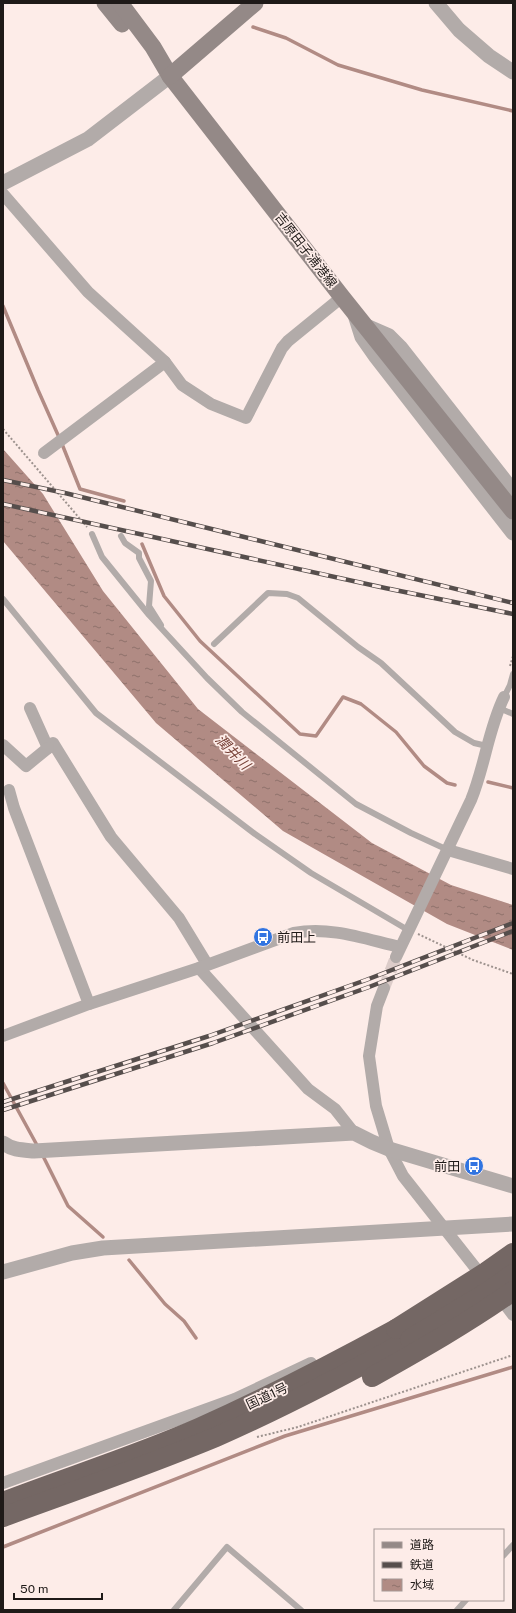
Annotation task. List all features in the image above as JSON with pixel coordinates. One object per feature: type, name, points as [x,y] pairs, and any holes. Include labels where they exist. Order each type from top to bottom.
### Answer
[{"type":"highway","name":"国道1号","points":[[3,1517],[158,1460],[217,1436],[302,1396],[403,1334],[513,1253]]},
{"type":"highway","name":"国道1号","points":[[3,1502],[116,1461],[198,1428],[315,1373],[403,1334],[492,1289],[513,1274]]},
{"type":"highway","points":[[217,1436],[286,1414],[372,1377],[427,1346],[493,1306],[513,1292]]},
{"type":"main road","points":[[105,3],[146,54],[170,76]]},
{"type":"main road","points":[[120,3],[153,47],[170,76]]},
{"type":"main road","points":[[170,76],[255,3]]},
{"type":"main road","name":"吉原田子浦港線","points":[[170,76],[347,303],[513,511]]},
{"type":"street","points":[[436,3],[459,30],[489,56],[513,72]]},
{"type":"street","points":[[3,183],[88,139],[170,76]]},
{"type":"street","points":[[3,194],[88,292],[165,362],[182,385],[211,404],[246,418],[282,348],[288,341],[347,303],[362,337],[376,357],[513,533]]},
{"type":"street","points":[[366,326],[389,336],[400,347],[513,491]]},
{"type":"street","points":[[44,453],[165,362]]},
{"type":"street","points":[[3,1036],[89,1004],[203,966],[294,933],[310,930],[342,934],[398,952],[448,850],[475,790],[501,702]]},
{"type":"street","points":[[30,708],[48,748]]},
{"type":"street","points":[[3,746],[26,766],[53,742],[111,837],[179,918],[203,966],[308,1089],[335,1109],[354,1133],[389,1149],[513,1186]]},
{"type":"street","points":[[9,790],[14,808],[89,1004]]},
{"type":"street","points":[[448,850],[513,869]]},
{"type":"street","points":[[384,988],[377,1006],[370,1056],[376,1106],[389,1149],[403,1176],[513,1315]]},
{"type":"street","points":[[3,1143],[8,1147],[20,1150],[40,1150],[354,1133]]},
{"type":"street","points":[[3,1272],[72,1253],[103,1248],[513,1224]]},
{"type":"street","points":[[3,1483],[235,1399],[385,1329],[480,1274]]},
{"type":"lane","points":[[92,534],[102,557],[149,615],[207,678],[242,712],[356,804],[411,834],[448,850]]},
{"type":"lane","points":[[121,536],[125,543],[139,553],[139,558],[151,581],[149,606],[166,634]]},
{"type":"lane","points":[[214,644],[268,593],[287,594],[298,598],[358,647],[381,663],[455,732],[474,743],[487,746]]},
{"type":"lane","points":[[3,599],[96,713],[255,834],[299,865],[408,930]]},
{"type":"lane","points":[[513,674],[510,685],[501,702],[513,714]]},
{"type":"lane","points":[[504,1555],[513,1545]]},
{"type":"lane","points":[[174,1610],[227,1547],[301,1610]]},
{"type":"lane","points":[[457,1610],[465,1601]]},
{"type":"path","points":[[3,429],[92,534]]},
{"type":"path","points":[[408,930],[473,960],[513,974]]},
{"type":"path","points":[[254,1437],[298,1427],[513,1355]]},
{"type":"water","name":"潤井川","points":[[3,449],[43,494],[103,591],[198,709],[372,843],[451,885],[513,905],[513,950],[447,924],[283,831],[156,723],[3,541]]},
{"type":"waterway","points":[[253,27],[286,38],[338,65],[422,90],[513,111]]},
{"type":"waterway","points":[[3,306],[58,435]]},
{"type":"waterway","points":[[62,444],[80,489],[124,501]]},
{"type":"waterway","points":[[142,544],[164,596],[200,641],[300,734],[316,736],[343,697],[361,704],[396,732],[424,766],[447,783],[455,785]]},
{"type":"waterway","points":[[488,782],[513,788]]},
{"type":"waterway","points":[[3,1083],[38,1147]]},
{"type":"waterway","points":[[42,1154],[68,1206],[103,1237]]},
{"type":"waterway","points":[[129,1260],[165,1304],[184,1321],[196,1338]]},
{"type":"waterway","points":[[3,1547],[285,1436],[513,1367]]},
{"type":"tunnel","points":[[384,988],[396,957]]},
{"type":"railway","points":[[3,480],[65,493],[513,603]]},
{"type":"railway","points":[[3,504],[385,588],[513,614]]},
{"type":"railway","points":[[3,1102],[209,1036],[366,980],[513,923]]},
{"type":"railway","points":[[3,1110],[213,1043],[369,987],[513,931]]},
{"type":"place","name":"前田上","points":[[263,937]]},
{"type":"place","name":"前田","points":[[474,1166]]}]
